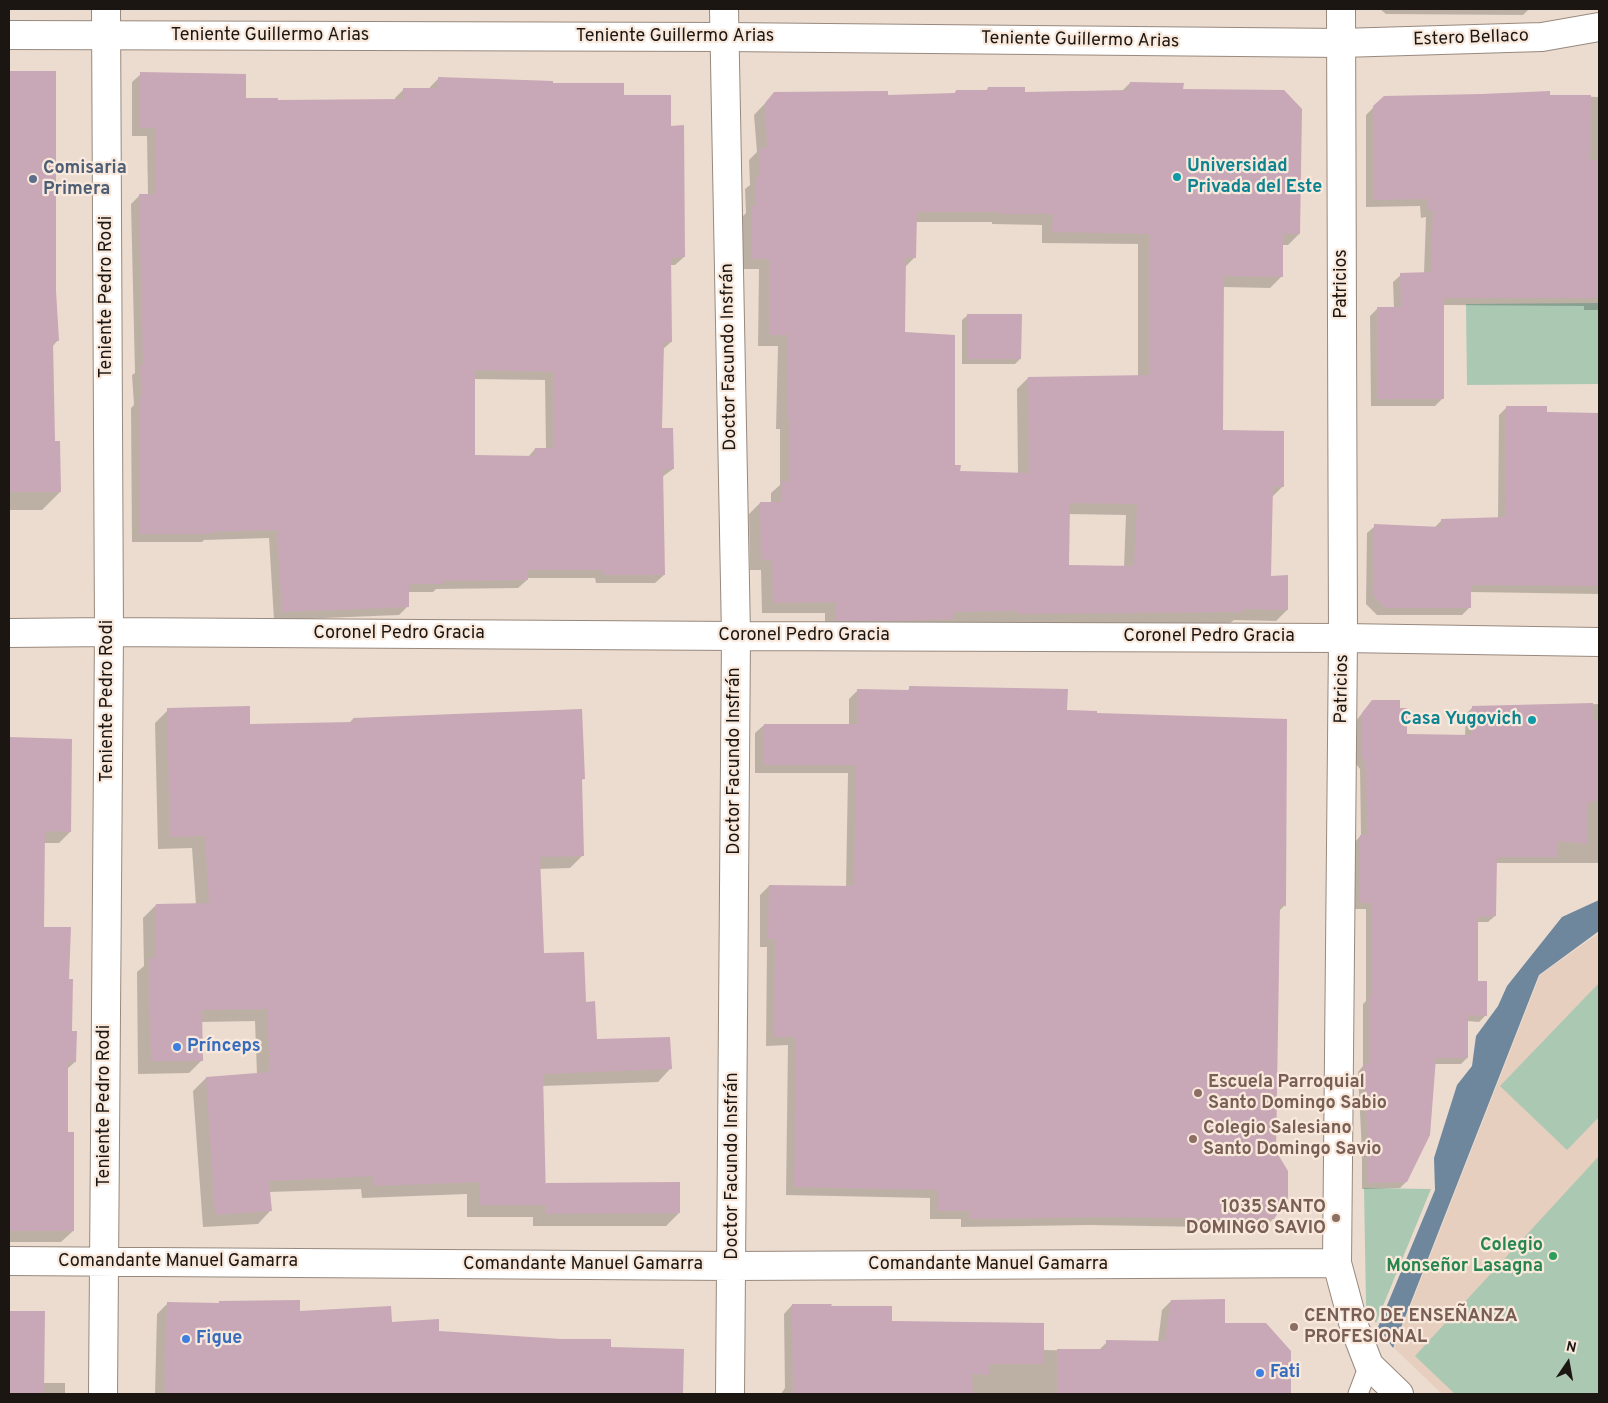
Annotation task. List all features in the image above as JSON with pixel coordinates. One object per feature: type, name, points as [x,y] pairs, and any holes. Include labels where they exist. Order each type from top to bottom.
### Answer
[{"type":"street","name":"Teniente Pedro Rodi","points":[[103,1394],[109,632],[106,9]]},
{"type":"street","name":"Doctor Facundo Insfrán","points":[[724,9],[736,636],[730,1394]]},
{"type":"street","name":"Patricios","points":[[1341,9],[1343,638],[1337,1263],[1354,1326],[1369,1365]]},
{"type":"street","name":"Estero Bellaco","points":[[1341,43],[1542,37],[1599,27]]},
{"type":"street","name":"Teniente Guillermo Arias","points":[[9,35],[724,37],[1341,43]]},
{"type":"street","name":"Coronel Pedro Gracia","points":[[9,633],[1343,638],[1599,642]]},
{"type":"street","name":"Comandante Manuel Gamarra","points":[[9,1261],[732,1266],[1337,1263]]},
{"type":"street","points":[[1369,1365],[1399,1394]]},
{"type":"lane","points":[[1358,1394],[1369,1365]]},
{"type":"shaded area","points":[[1599,933],[1599,1394],[1442,1394],[1394,1348],[1540,975]]},
{"type":"green space","points":[[1599,303],[1599,384],[1467,385],[1466,304]]},
{"type":"green space","points":[[1599,983],[1599,1117],[1567,1150],[1500,1086]]},
{"type":"green space","name":"Colegio Monseñor Lasagna","points":[[1599,1156],[1599,1394],[1455,1394],[1415,1356]]},
{"type":"green space","points":[[1364,1188],[1431,1189],[1376,1323],[1366,1305]]},
{"type":"water","points":[[1599,900],[1599,931],[1539,975],[1393,1348],[1378,1327],[1435,1190],[1434,1158],[1457,1085],[1472,1066],[1476,1036],[1498,1006],[1507,986],[1562,917]]},
{"type":"building","points":[[9,71],[56,71],[56,290],[59,341],[53,341],[55,441],[60,441],[61,492],[9,492]]},
{"type":"building","points":[[140,72],[246,74],[246,98],[278,98],[278,100],[403,99],[403,88],[438,88],[438,77],[553,81],[553,83],[624,83],[624,95],[671,95],[671,126],[684,125],[685,257],[671,258],[672,342],[664,342],[662,428],[673,428],[674,469],[663,469],[665,575],[604,575],[604,570],[528,570],[528,580],[443,581],[443,584],[409,584],[409,607],[282,612],[277,530],[212,532],[212,534],[140,534],[139,398],[142,398],[140,366],[143,365],[139,194],[156,194],[155,128],[140,128]],"holes":[[[475,370],[553,372],[554,448],[535,448],[534,456],[475,455]]]},
{"type":"building","points":[[1130,82],[1184,83],[1183,89],[1284,90],[1302,109],[1300,234],[1283,234],[1283,277],[1224,276],[1223,430],[1284,431],[1284,487],[1273,486],[1271,576],[1288,575],[1288,610],[1243,609],[1243,612],[1018,614],[1018,611],[954,612],[954,619],[836,621],[835,602],[773,603],[772,559],[761,560],[760,502],[781,502],[782,481],[790,481],[790,418],[787,418],[788,335],[769,335],[769,259],[751,259],[751,206],[756,206],[756,177],[760,177],[759,148],[767,147],[765,103],[774,92],[888,91],[888,95],[956,93],[956,90],[988,90],[988,87],[1025,87],[1025,92],[1130,90]],"holes":[[[917,212],[1053,214],[1052,232],[1149,234],[1149,375],[1028,377],[1029,473],[960,471],[961,465],[955,465],[955,335],[905,332],[906,257],[916,258]],[[1070,503],[1137,504],[1134,566],[1069,565]]]},
{"type":"building","points":[[1550,91],[1550,95],[1591,95],[1590,160],[1599,160],[1599,298],[1444,298],[1444,399],[1378,399],[1377,307],[1401,307],[1400,273],[1431,272],[1433,210],[1428,210],[1427,199],[1373,200],[1373,106],[1384,96]]},
{"type":"building","points":[[967,314],[1022,314],[1021,359],[967,359]]},
{"type":"building","points":[[1506,406],[1547,406],[1547,412],[1599,413],[1599,586],[1471,585],[1471,608],[1385,608],[1373,596],[1374,524],[1441,527],[1441,519],[1505,517]]},
{"type":"building","points":[[909,686],[1068,689],[1067,710],[1097,711],[1097,713],[1287,719],[1286,906],[1280,905],[1276,1151],[1288,1171],[1288,1198],[1274,1219],[1100,1217],[969,1219],[969,1211],[938,1211],[938,1190],[794,1187],[796,1037],[774,1037],[775,939],[768,939],[769,885],[854,886],[856,765],[763,765],[764,724],[857,724],[857,689],[909,690]]},
{"type":"building","points":[[1372,700],[1400,700],[1400,708],[1407,708],[1407,734],[1471,735],[1472,706],[1593,703],[1593,720],[1599,720],[1599,801],[1587,803],[1587,844],[1558,841],[1558,857],[1497,857],[1496,916],[1478,917],[1478,981],[1487,981],[1487,1016],[1468,1015],[1468,1058],[1436,1058],[1430,1135],[1407,1182],[1368,1183],[1364,1064],[1369,1064],[1372,903],[1360,903],[1360,835],[1367,835],[1366,763],[1362,757],[1362,713]]},
{"type":"building","points":[[250,706],[250,724],[353,722],[353,718],[582,709],[585,779],[582,779],[584,856],[540,857],[544,953],[584,952],[586,1002],[595,1001],[597,1039],[670,1037],[672,1069],[543,1074],[546,1200],[546,1183],[680,1182],[680,1213],[546,1214],[546,1205],[479,1205],[479,1182],[374,1186],[374,1176],[269,1181],[272,1211],[215,1215],[206,1077],[270,1072],[267,1009],[202,1010],[203,1061],[151,1061],[149,958],[156,958],[156,904],[209,903],[205,836],[170,837],[167,708]]},
{"type":"building","points":[[9,737],[72,739],[71,832],[45,831],[44,927],[71,927],[69,979],[73,979],[72,1031],[77,1031],[76,1062],[68,1062],[68,1132],[74,1132],[74,1231],[9,1231]]},
{"type":"building","points":[[1225,1299],[1225,1323],[1266,1323],[1291,1351],[1291,1394],[1057,1394],[1057,1349],[1106,1349],[1106,1340],[1165,1341],[1171,1300]]},
{"type":"building","points":[[300,1300],[300,1311],[391,1306],[392,1322],[439,1319],[439,1331],[561,1339],[611,1339],[611,1347],[684,1349],[683,1394],[165,1394],[167,1302],[219,1303],[219,1301]]},
{"type":"building","points":[[792,1304],[892,1306],[892,1321],[1044,1323],[1044,1364],[989,1364],[989,1375],[972,1374],[973,1394],[793,1394]]},
{"type":"building","points":[[9,1311],[45,1311],[44,1394],[9,1394]]},
{"type":"place","name":"Universidad Privada del Este","points":[[1177,177]]},
{"type":"place","name":"Comisaria Primera","points":[[33,179]]},
{"type":"place","name":"Casa Yugovich","points":[[1532,720]]},
{"type":"place","name":"Prínceps","points":[[177,1047]]},
{"type":"place","name":"Escuela Parroquial Santo Domingo Sabio","points":[[1198,1093]]},
{"type":"place","name":"Colegio Salesiano Santo Domingo Savio","points":[[1193,1139]]},
{"type":"place","name":"1035 SANTO DOMINGO SAVIO","points":[[1336,1218]]},
{"type":"place","name":"Colegio Monseñor Lasagna","points":[[1553,1256]]},
{"type":"place","name":"CENTRO DE ENSEÑANZA PROFESIONAL","points":[[1294,1327]]},
{"type":"place","name":"Figue","points":[[186,1339]]},
{"type":"place","name":"Fati","points":[[1260,1373]]}]
